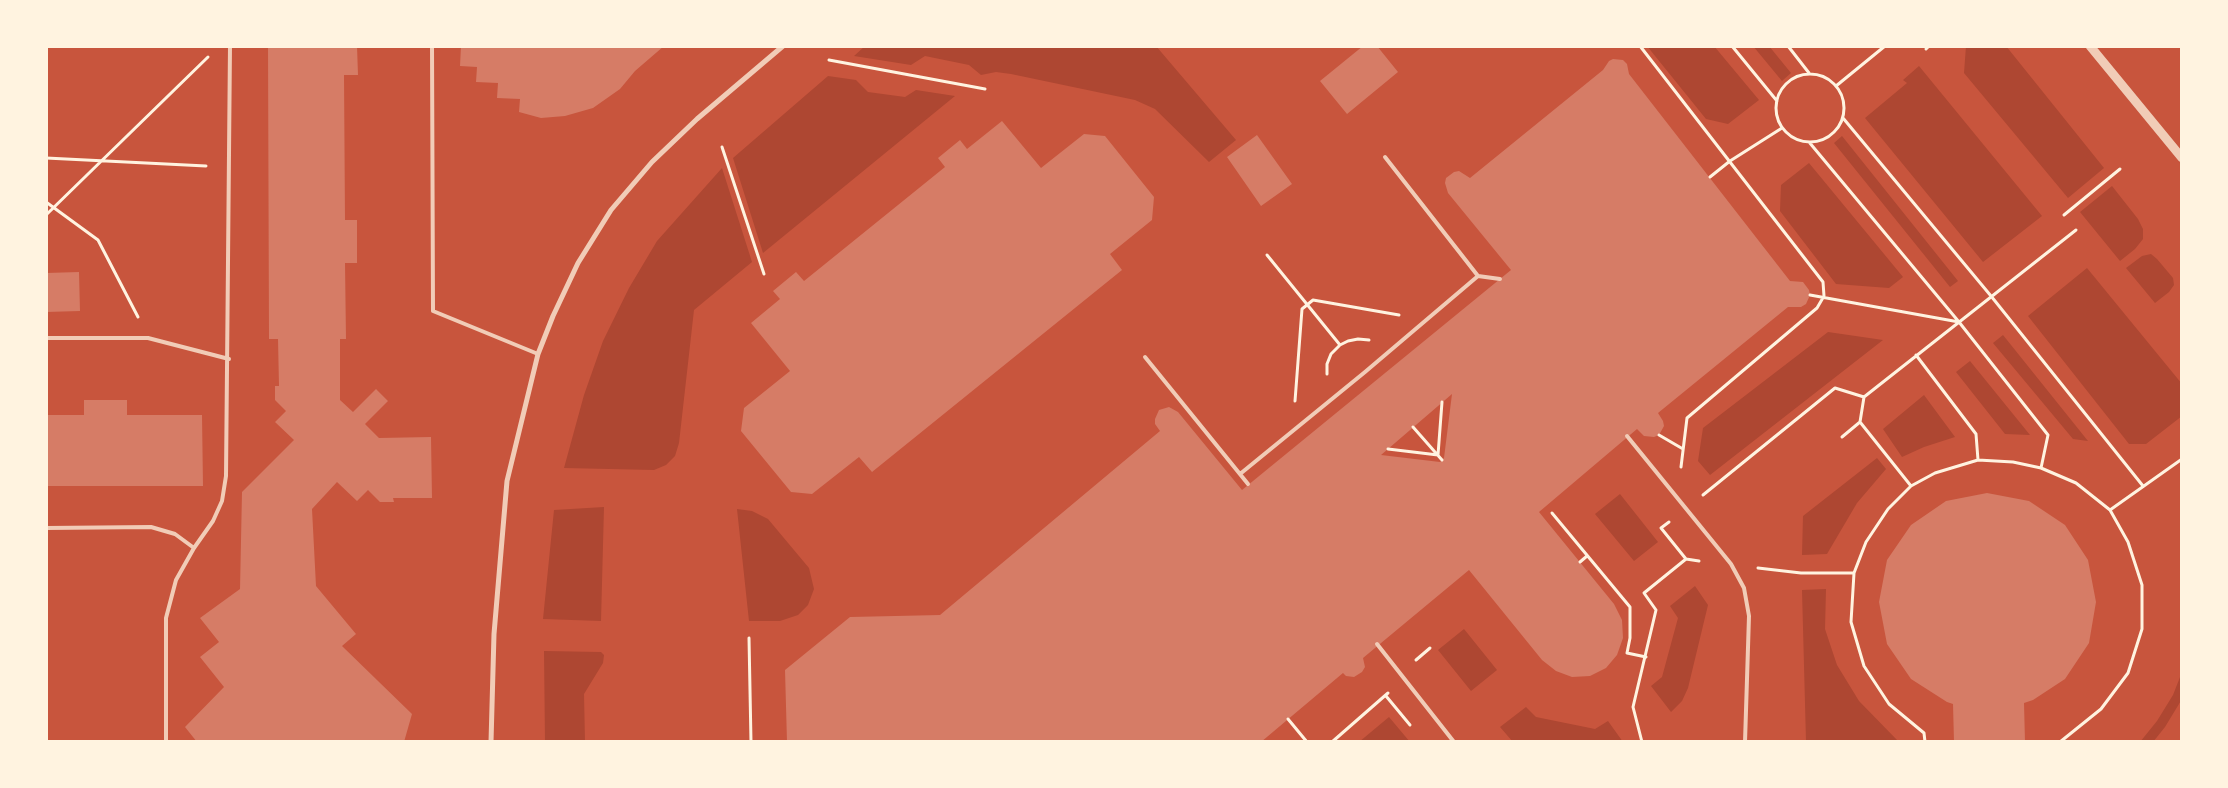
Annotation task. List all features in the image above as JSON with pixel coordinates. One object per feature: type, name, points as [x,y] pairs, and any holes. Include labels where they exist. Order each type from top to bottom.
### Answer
[{"type":"street","points":[[491,742],[494,634],[507,480],[538,354],[552,316],[578,263],[611,210],[652,162],[783,46]]},
{"type":"street","points":[[2090,46],[2182,158]]},
{"type":"lane","points":[[166,742],[166,618],[176,580],[194,548],[213,521],[222,501],[226,476],[229,359],[230,46]]},
{"type":"lane","points":[[432,46],[433,311],[538,354]]},
{"type":"lane","points":[[1385,157],[1478,276],[1500,279]]},
{"type":"lane","points":[[1240,474],[1478,276]]},
{"type":"lane","points":[[46,338],[148,338],[229,359]]},
{"type":"lane","points":[[1145,357],[1248,484]]},
{"type":"lane","points":[[1627,436],[1731,564],[1744,588],[1749,616],[1745,742]]},
{"type":"lane","points":[[46,528],[151,527],[175,534],[194,548]]},
{"type":"lane","points":[[1378,644],[1454,742]]},
{"type":"path","points":[[1640,46],[1823,282],[1824,296],[1817,308],[1687,418],[1681,467],[1686,474]]},
{"type":"path","points":[[1732,46],[1776,101]]},
{"type":"path","points":[[1788,46],[1809,74]]},
{"type":"path","points":[[1836,86],[1885,46]]},
{"type":"path","points":[[46,216],[209,56]]},
{"type":"path","points":[[828,60],[985,89]]},
{"type":"path","points":[[1809,74],[1824,77],[1836,86],[1842,96],[1843,118],[1835,131],[1823,140],[1798,141],[1789,136],[1782,128],[1776,114],[1776,101],[1783,87],[1795,77],[1809,74]]},
{"type":"path","points":[[1843,118],[1991,296],[2143,486]]},
{"type":"path","points":[[1710,177],[1730,161],[1782,128]]},
{"type":"path","points":[[1809,142],[1959,322],[2048,436],[2041,468]]},
{"type":"path","points":[[722,147],[764,274]]},
{"type":"path","points":[[46,158],[230,167]]},
{"type":"path","points":[[2064,215],[2120,169]]},
{"type":"path","points":[[46,202],[98,240],[148,338]]},
{"type":"path","points":[[1842,437],[1860,422],[1864,396],[2076,230]]},
{"type":"path","points":[[1267,255],[1340,345]]},
{"type":"path","points":[[1810,295],[1824,296],[1959,322]]},
{"type":"path","points":[[1307,419],[1295,404],[1302,308],[1313,300],[1406,316],[1417,328]]},
{"type":"path","points":[[1916,355],[1976,434],[1978,460]]},
{"type":"path","points":[[1854,573],[1801,573],[1686,559],[1661,528],[1835,388],[1864,396]]},
{"type":"path","points":[[1438,455],[1442,402]]},
{"type":"path","points":[[1860,422],[1911,486]]},
{"type":"path","points":[[1413,427],[1442,460]]},
{"type":"path","points":[[1659,434],[1683,449]]},
{"type":"path","points":[[1388,449],[1438,455]]},
{"type":"path","points":[[2110,510],[2182,458]]},
{"type":"path","points":[[1925,742],[1924,733],[1889,704],[1864,666],[1851,622],[1854,573],[1866,542],[1888,509],[1911,486],[1935,473],[1978,460],[2013,462],[2041,468],[2076,483],[2110,510],[2128,542],[2142,584],[2142,630],[2128,673],[2101,709],[2060,742]]},
{"type":"path","points":[[1698,487],[1704,494]]},
{"type":"path","points":[[1552,513],[1630,606],[1630,638],[1627,653],[1646,657]]},
{"type":"path","points":[[1580,562],[1587,556]]},
{"type":"path","points":[[1642,742],[1633,707],[1656,610],[1644,593],[1686,559]]},
{"type":"path","points":[[749,638],[751,742]]},
{"type":"path","points":[[1332,742],[1386,696],[1400,674],[1430,648]]},
{"type":"path","points":[[1386,696],[1411,727]]},
{"type":"path","points":[[1288,719],[1307,742]]},
{"type":"shaded area","points":[[865,46],[1156,46],[1236,140],[1209,162],[1155,109],[1135,100],[1011,74],[996,72],[981,75],[969,65],[925,56],[911,65],[854,56]]},
{"type":"shaded area","points":[[1647,46],[1714,46],[1759,100],[1728,124],[1706,119]]},
{"type":"shaded area","points":[[1753,46],[1769,46],[1791,73],[1782,81]]},
{"type":"shaded area","points":[[1966,46],[2006,46],[2104,168],[2068,198],[1964,73]]},
{"type":"shaded area","points":[[1919,66],[2042,216],[1983,262],[1865,118],[1907,83],[1903,80]]},
{"type":"shaded area","points":[[828,76],[856,80],[868,92],[905,97],[916,90],[955,96],[763,253],[733,158]]},
{"type":"shaded area","points":[[1842,136],[1958,281],[1950,287],[1834,143]]},
{"type":"shaded area","points":[[1809,163],[1903,277],[1889,288],[1836,284],[1780,211],[1781,185]]},
{"type":"shaded area","points":[[722,168],[752,262],[694,310],[679,443],[675,456],[666,465],[654,470],[564,468],[584,395],[603,341],[629,288],[657,241]]},
{"type":"shaded area","points":[[2112,186],[2138,219],[2143,229],[2143,239],[2135,249],[2120,261],[2080,212]]},
{"type":"shaded area","points":[[2151,254],[2173,278],[2174,285],[2169,292],[2155,303],[2126,268],[2142,256]]},
{"type":"shaded area","points":[[2087,268],[2182,384],[2182,416],[2146,444],[2129,444],[2028,316]]},
{"type":"shaded area","points":[[1828,332],[1883,340],[1710,475],[1698,461],[1703,428]]},
{"type":"shaded area","points":[[2003,335],[2088,441],[2073,439],[1993,343]]},
{"type":"shaded area","points":[[1970,361],[2030,435],[2005,434],[1956,372]]},
{"type":"shaded area","points":[[1924,395],[1955,437],[1924,447],[1902,457],[1883,429]]},
{"type":"shaded area","points":[[1877,458],[1886,469],[1857,503],[1827,554],[1802,555],[1803,516]]},
{"type":"shaded area","points":[[1620,494],[1658,542],[1634,561],[1595,514]]},
{"type":"shaded area","points":[[604,507],[601,621],[543,619],[554,510]]},
{"type":"shaded area","points":[[737,509],[752,511],[768,519],[809,568],[814,589],[808,605],[798,615],[780,621],[749,621]]},
{"type":"shaded area","points":[[1695,586],[1708,605],[1688,688],[1682,701],[1671,712],[1651,686],[1662,677],[1678,618],[1670,606]]},
{"type":"shaded area","points":[[1826,589],[1825,629],[1837,665],[1859,701],[1897,740],[1806,741],[1802,590]]},
{"type":"shaded area","points":[[1464,629],[1497,670],[1471,691],[1438,650]]},
{"type":"shaded area","points":[[544,651],[601,652],[604,655],[603,663],[584,694],[585,742],[545,742]]},
{"type":"shaded area","points":[[2182,672],[2182,699],[2165,727],[2153,742],[2140,742],[2157,721],[2173,695]]},
{"type":"shaded area","points":[[1526,707],[1536,717],[1595,729],[1608,721],[1623,742],[1513,742],[1500,727]]},
{"type":"shaded area","points":[[1389,717],[1410,742],[1359,742]]},
{"type":"building","points":[[268,46],[357,46],[358,75],[344,75],[345,220],[357,220],[357,263],[345,263],[346,339],[340,339],[340,400],[353,412],[376,389],[388,401],[365,424],[379,438],[431,437],[432,498],[393,498],[394,502],[380,502],[368,490],[357,501],[337,482],[312,509],[316,586],[356,634],[342,646],[412,714],[404,742],[197,742],[185,727],[224,687],[200,657],[219,642],[200,618],[240,589],[242,492],[294,440],[275,422],[286,411],[275,400],[275,386],[279,386],[278,339],[269,339]]},
{"type":"building","points":[[461,46],[664,46],[635,71],[620,89],[593,108],[565,116],[541,118],[519,112],[520,99],[497,98],[498,83],[476,82],[477,67],[460,66]]},
{"type":"building","points":[[1363,46],[1377,46],[1398,72],[1347,114],[1320,81]]},
{"type":"building","points":[[1613,59],[1623,60],[1627,64],[1629,74],[1790,281],[1803,282],[1810,295],[1806,304],[1801,307],[1788,307],[1658,413],[1664,426],[1659,435],[1654,437],[1644,436],[1637,429],[1539,512],[1614,604],[1622,620],[1623,638],[1617,655],[1606,668],[1590,676],[1572,677],[1556,671],[1542,660],[1469,570],[1363,658],[1365,667],[1362,672],[1354,677],[1346,676],[1343,673],[1261,742],[787,742],[785,670],[850,617],[940,615],[1160,431],[1155,424],[1159,410],[1169,407],[1178,412],[1242,490],[1511,270],[1448,193],[1445,183],[1446,178],[1459,171],[1470,178],[1603,70],[1609,61]],"holes":[[[1452,394],[1444,458],[1440,462],[1381,455]]]},
{"type":"building","points":[[1002,121],[1041,168],[1084,134],[1105,136],[1154,197],[1152,220],[1110,254],[1122,270],[872,472],[859,457],[812,494],[791,492],[741,431],[744,408],[790,371],[751,323],[780,299],[773,291],[796,272],[804,281],[945,167],[938,158],[960,140],[967,149]]},
{"type":"building","points":[[1257,135],[1292,184],[1261,206],[1227,157]]},
{"type":"building","points":[[79,272],[80,311],[46,312],[46,273]]},
{"type":"building","points":[[84,400],[127,400],[127,415],[202,415],[203,486],[46,486],[46,415],[84,415]]},
{"type":"building","points":[[1987,493],[2029,501],[2065,525],[2088,560],[2096,602],[2089,643],[2065,679],[2033,700],[2024,703],[2025,742],[1954,742],[1953,704],[1911,679],[1887,644],[1879,602],[1887,560],[1911,525],[1946,501]]}]
